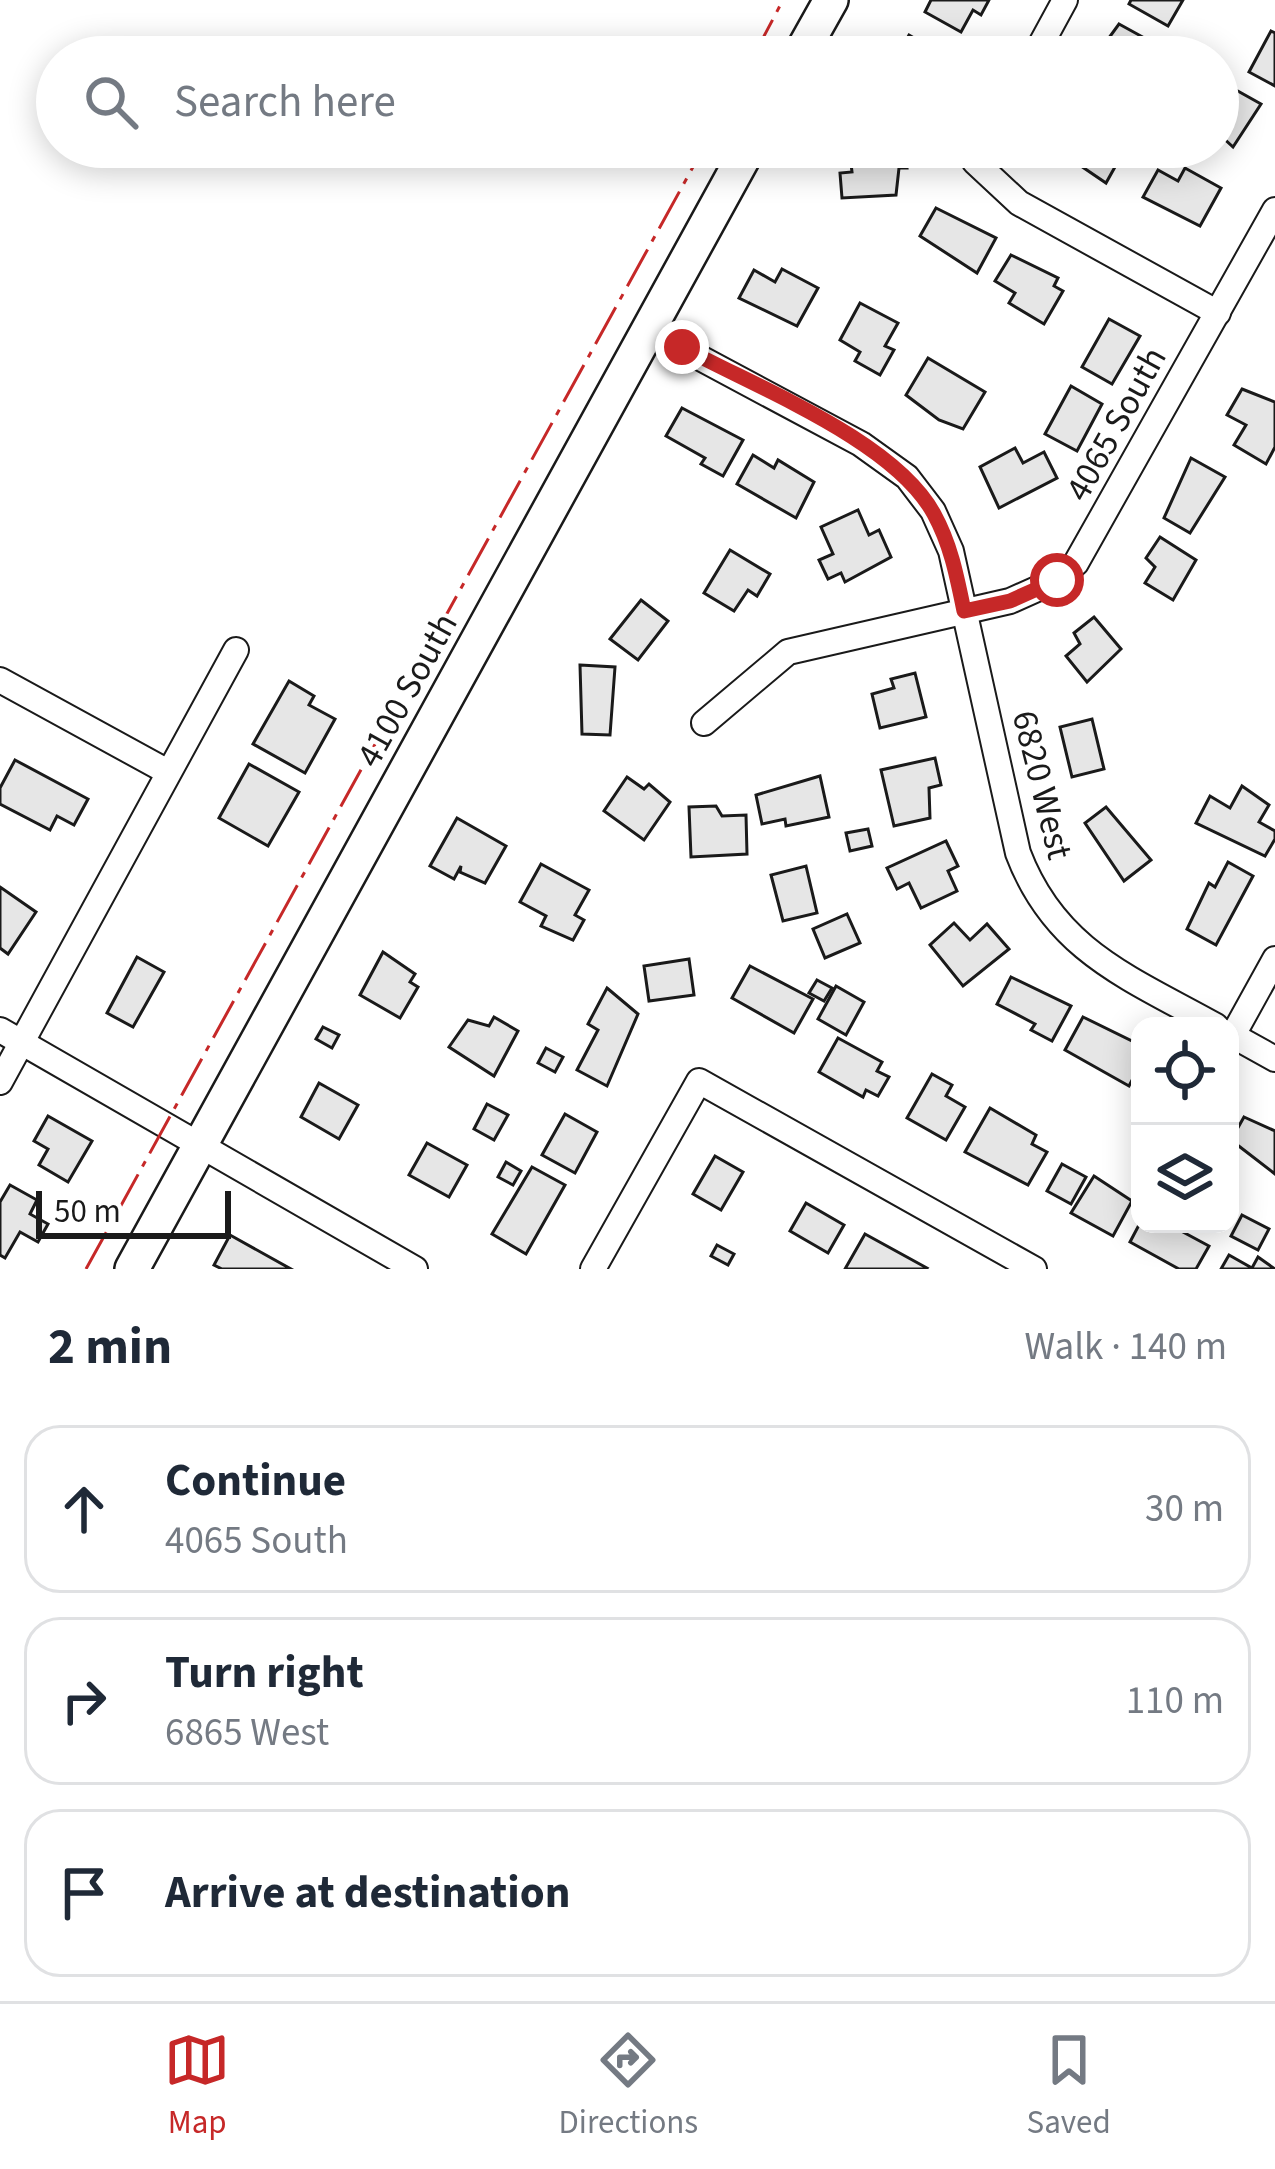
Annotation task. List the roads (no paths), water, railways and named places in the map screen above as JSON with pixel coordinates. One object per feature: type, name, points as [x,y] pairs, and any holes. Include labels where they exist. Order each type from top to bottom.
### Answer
[{"type":"main road","points":[[810,36],[830,0]]},
{"type":"main road","name":"4100 South","points":[[132,1269],[737,168]]},
{"type":"street","points":[[1045,36],[1065,0]]},
{"type":"street","points":[[991,168],[1019,203],[1218,314]]},
{"type":"street","name":"4065 South","points":[[704,723],[788,652],[1043,588],[1076,562],[1275,209]]},
{"type":"street","name":"6820 West","points":[[648,329],[861,444],[907,477],[933,511],[951,551],[1018,853],[1032,892],[1071,940],[1201,1017]]},
{"type":"street","points":[[0,1082],[11,1036],[236,650]]},
{"type":"street","points":[[0,680],[168,772]]},
{"type":"street","points":[[1236,1017],[1275,959]]},
{"type":"street","points":[[11,1036],[415,1269]]},
{"type":"street","name":"6820 West","points":[[1239,1039],[1275,1059]]},
{"type":"street","points":[[593,1269],[699,1082],[1034,1269]]}]
